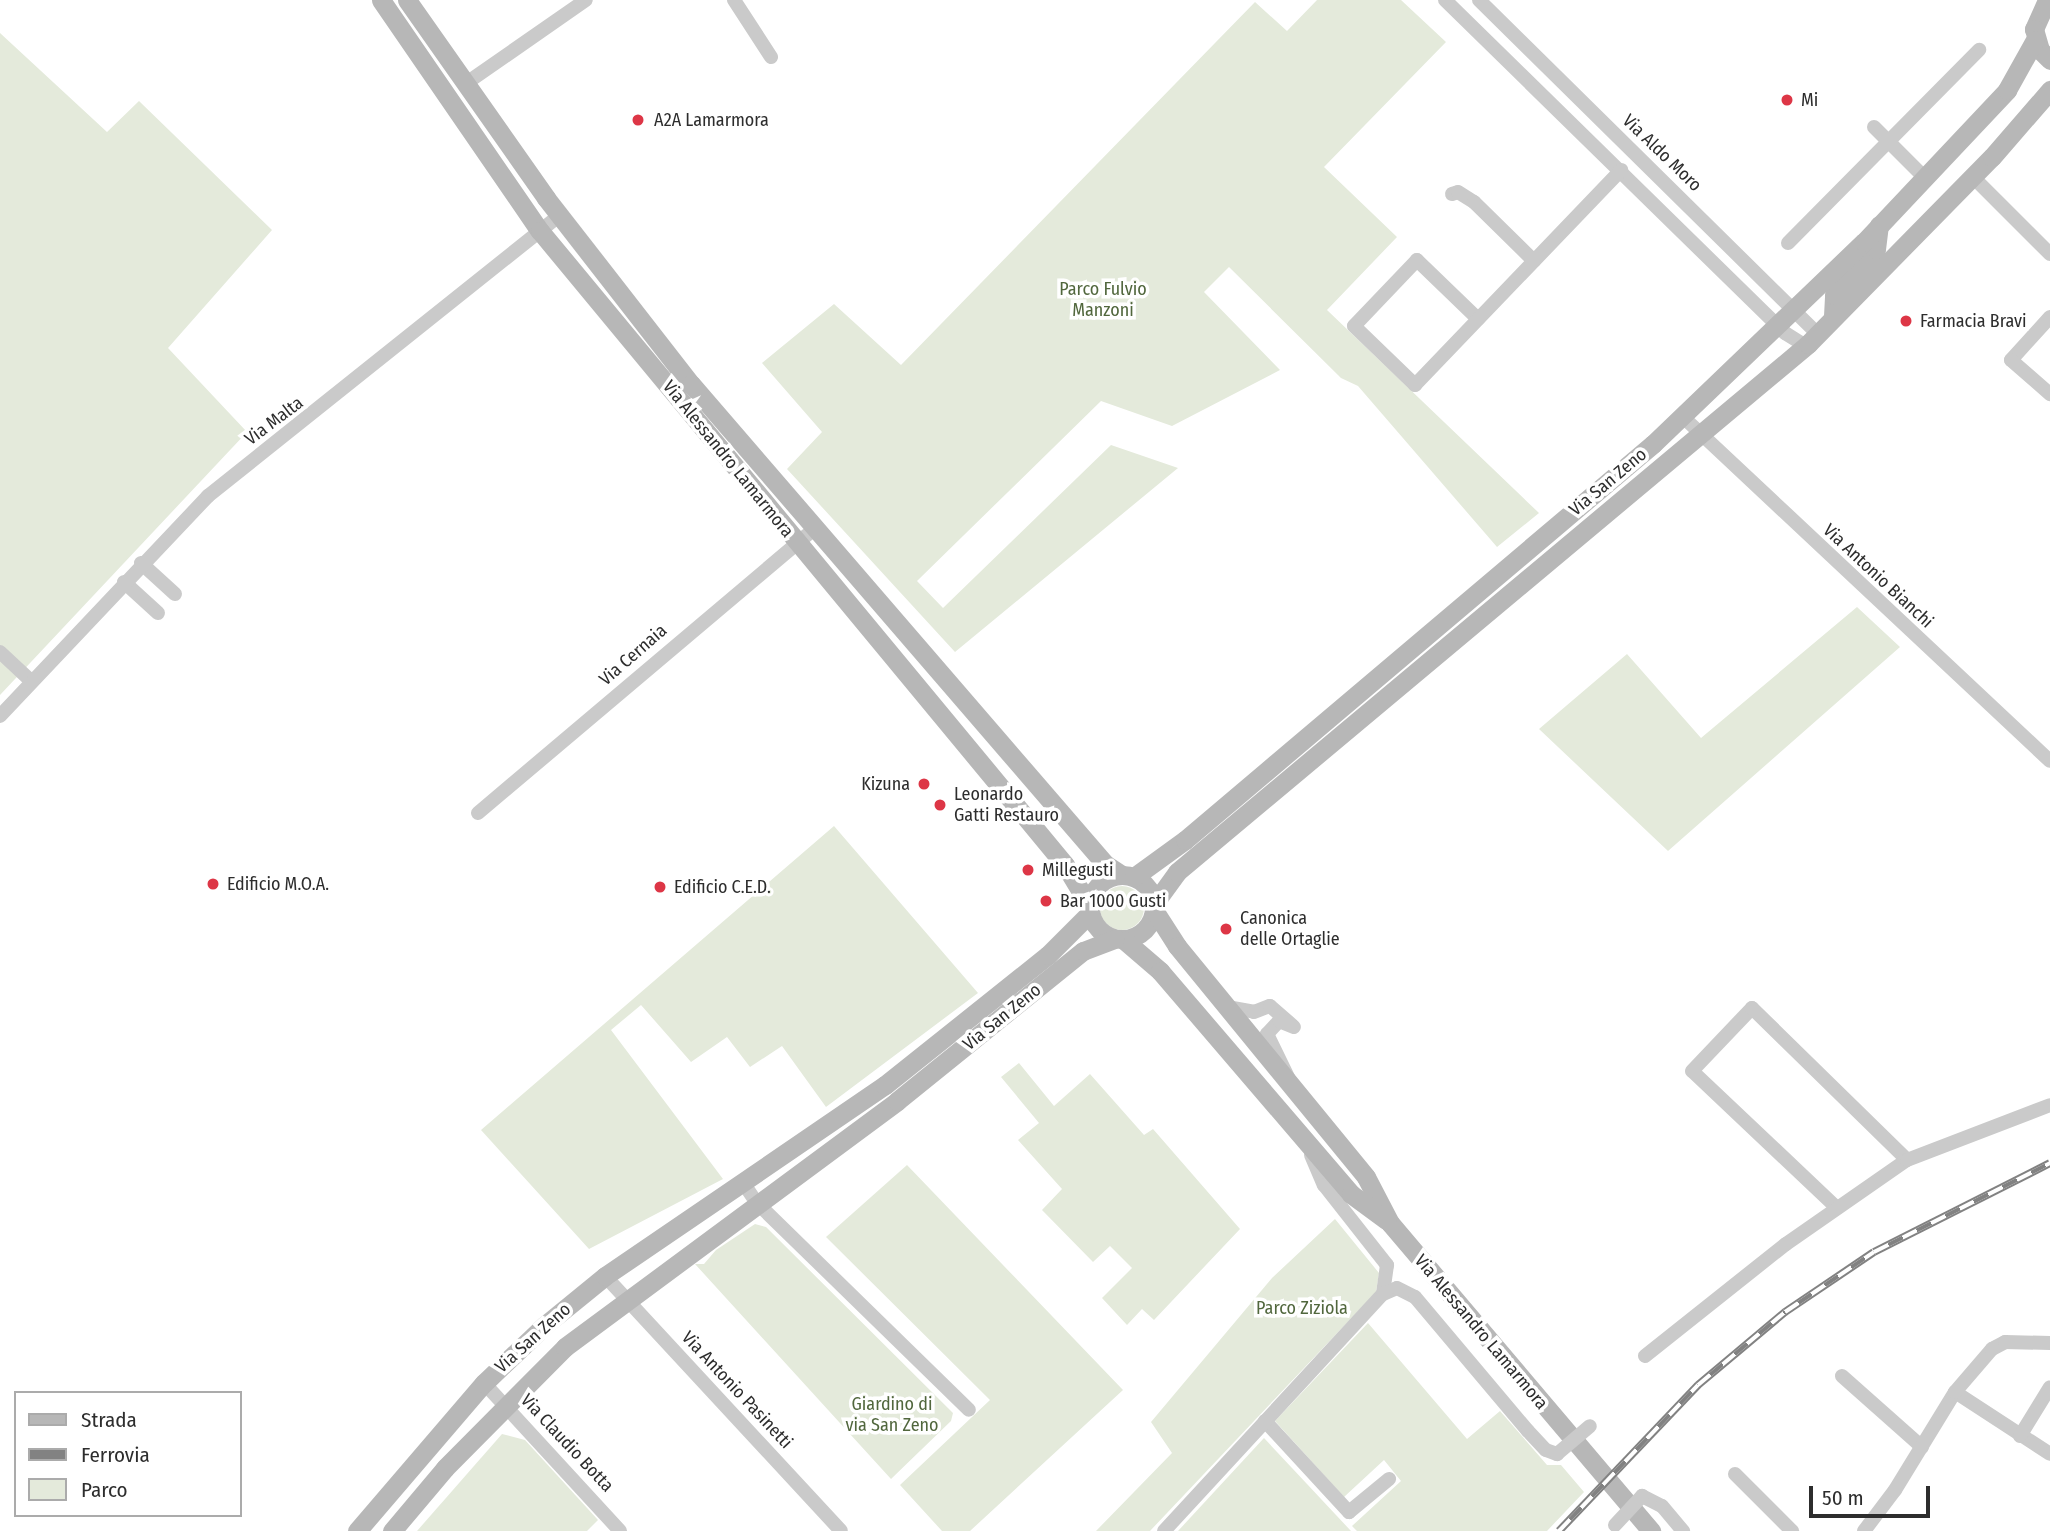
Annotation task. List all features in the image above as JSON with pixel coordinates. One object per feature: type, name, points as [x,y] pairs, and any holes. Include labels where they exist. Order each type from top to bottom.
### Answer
[{"type":"street","name":"Via Alessandro Lamarmora","points":[[382,0],[540,231],[1065,865],[1090,909]]},
{"type":"street","name":"Via Alessandro Lamarmora","points":[[407,0],[561,215],[682,373],[1105,864],[1128,876]]},
{"type":"street","points":[[465,84],[586,0]]},
{"type":"street","points":[[734,0],[771,57]]},
{"type":"street","points":[[1445,0],[1778,325],[1810,339]]},
{"type":"street","name":"Via Aldo Moro","points":[[1479,0],[1796,309],[1810,339]]},
{"type":"street","points":[[2047,0],[2031,9],[2035,40],[2050,60]]},
{"type":"street","name":"Via San Zeno","points":[[1128,876],[1196,831],[1682,416],[1796,309],[2007,90],[2035,40]]},
{"type":"street","points":[[1788,243],[1979,50]]},
{"type":"street","name":"Via San Zeno","points":[[1154,907],[1177,872],[1701,437],[1810,339],[1973,177],[2050,90]]},
{"type":"street","points":[[1874,127],[1924,177]]},
{"type":"street","points":[[1478,319],[1417,260],[1354,326],[1415,384],[1478,319],[1534,261],[1621,170]]},
{"type":"street","points":[[1973,177],[2050,254]]},
{"type":"street","points":[[1452,194],[1458,192],[1474,202],[1534,261]]},
{"type":"street","name":"Via Malta","points":[[0,716],[208,496],[561,215]]},
{"type":"street","points":[[1833,317],[1834,295],[1876,249],[1879,225]]},
{"type":"street","points":[[2050,317],[2011,360],[2050,394]]},
{"type":"street","name":"Via Antonio Bianchi","points":[[1682,416],[1701,437],[2050,761]]},
{"type":"street","name":"Via Cernaia","points":[[478,813],[815,528]]},
{"type":"street","points":[[141,564],[176,594]]},
{"type":"street","points":[[124,582],[158,613]]},
{"type":"street","points":[[8,659],[32,681]]},
{"type":"street","points":[[1128,876],[1148,888],[1154,907],[1144,930],[1119,939],[1102,932],[1090,909],[1097,886],[1128,876]]},
{"type":"street","name":"Via Alessandro Lamarmora","points":[[1154,907],[1227,1007],[1366,1177],[1390,1223],[1651,1531]]},
{"type":"street","name":"Via San Zeno","points":[[357,1531],[484,1383],[606,1276],[885,1085],[1048,955],[1090,909]]},
{"type":"street","name":"Via Alessandro Lamarmora","points":[[1119,939],[1160,971],[1351,1194],[1390,1223]]},
{"type":"street","name":"Via San Zeno","points":[[393,1531],[505,1405],[565,1347],[897,1101],[1083,951],[1119,939]]},
{"type":"street","name":"Via Alessandro Lamarmora","points":[[1227,1007],[1240,1012],[1270,1006],[1281,1010],[1294,1027],[1279,1021],[1267,1034],[1290,1081]]},
{"type":"street","points":[[1837,1208],[1692,1071],[1752,1008],[1907,1160]]},
{"type":"street","points":[[1645,1356],[1837,1208],[1907,1160],[2050,1105]]},
{"type":"street","name":"Via Alessandro Lamarmora","points":[[1307,1144],[1324,1185],[1387,1265],[1383,1294]]},
{"type":"street","points":[[744,1184],[757,1203],[969,1410]]},
{"type":"street","name":"Via Antonio Pasinetti","points":[[606,1276],[841,1531]]},
{"type":"street","name":"Via Alessandro Lamarmora","points":[[1383,1294],[1397,1288],[1415,1297],[1546,1450],[1557,1454],[1590,1426]]},
{"type":"street","points":[[1164,1531],[1383,1294]]},
{"type":"street","points":[[1864,1531],[1922,1447],[1955,1392],[1992,1349],[2006,1342],[2050,1343]]},
{"type":"street","points":[[1842,1376],[1922,1447]]},
{"type":"street","name":"Via Claudio Botta","points":[[484,1383],[620,1531]]},
{"type":"street","points":[[2020,1436],[2050,1387]]},
{"type":"street","points":[[1955,1392],[2050,1454]]},
{"type":"street","points":[[1265,1421],[1349,1512],[1388,1479]]},
{"type":"street","points":[[1735,1474],[1792,1531]]},
{"type":"street","points":[[1614,1528],[1642,1496],[1662,1506],[1683,1531]]},
{"type":"green space","name":"Parco Fulvio Manzoni","points":[[1317,0],[1401,0],[1446,42],[1324,167],[1397,237],[1327,310],[1539,513],[1497,547],[1358,386],[1341,378],[1229,267],[1204,292],[1280,370],[1172,426],[1101,401],[917,581],[943,608],[1111,445],[1178,468],[955,652],[787,469],[822,432],[762,363],[834,304],[901,365],[1255,2],[1287,31]]},
{"type":"green space","points":[[0,33],[107,132],[139,101],[272,230],[168,348],[247,432],[0,695]]},
{"type":"green space","points":[[1857,607],[1900,647],[1668,851],[1539,729],[1627,654],[1701,738]]},
{"type":"green space","points":[[834,826],[978,993],[826,1107],[782,1046],[750,1067],[727,1037],[691,1062],[641,1005],[611,1030],[723,1179],[589,1249],[481,1130]]},
{"type":"green space","points":[[1122,886],[1138,892],[1144,908],[1138,924],[1122,930],[1106,924],[1100,908],[1106,892]]},
{"type":"green space","points":[[1019,1063],[1054,1106],[1090,1074],[1144,1135],[1153,1129],[1240,1229],[1154,1320],[1142,1309],[1127,1325],[1102,1298],[1132,1268],[1110,1246],[1093,1262],[1042,1210],[1062,1189],[1018,1140],[1039,1123],[1001,1077]]},
{"type":"green space","points":[[907,1165],[1123,1390],[970,1531],[942,1531],[900,1485],[990,1400],[826,1237]]},
{"type":"green space","name":"Parco Ziziola","points":[[1335,1219],[1379,1273],[1376,1292],[1150,1531],[1096,1531],[1172,1453],[1151,1422],[1272,1278]]},
{"type":"green space","name":"Giardino di via San Zeno","points":[[755,1224],[766,1227],[953,1413],[951,1421],[891,1479],[695,1264],[704,1264],[716,1250]]},
{"type":"green space","points":[[1368,1323],[1467,1439],[1500,1411],[1547,1465],[1561,1465],[1584,1492],[1547,1531],[1357,1531],[1352,1526],[1401,1481],[1384,1460],[1344,1497],[1275,1421]]},
{"type":"green space","points":[[502,1434],[525,1440],[598,1520],[587,1531],[417,1531]]},
{"type":"green space","points":[[1264,1438],[1351,1531],[1178,1531]]},
{"type":"railway","points":[[1559,1531],[1698,1385],[1785,1312],[1874,1252],[2050,1163]]},
{"type":"place","name":"Mi","points":[[1787,100]]},
{"type":"place","name":"A2A Lamarmora","points":[[638,120]]},
{"type":"place","name":"Farmacia Bravi","points":[[1906,321]]},
{"type":"place","name":"Kizuna","points":[[924,784]]},
{"type":"place","name":"Leonardo Gatti Restauro","points":[[940,805]]},
{"type":"place","name":"Millegusti","points":[[1028,870]]},
{"type":"place","name":"Edificio M.O.A.","points":[[213,884]]},
{"type":"place","name":"Edificio C.E.D.","points":[[660,887]]},
{"type":"place","name":"Bar 1000 Gusti","points":[[1046,901]]},
{"type":"place","name":"Canonica delle Ortaglie","points":[[1226,929]]}]
